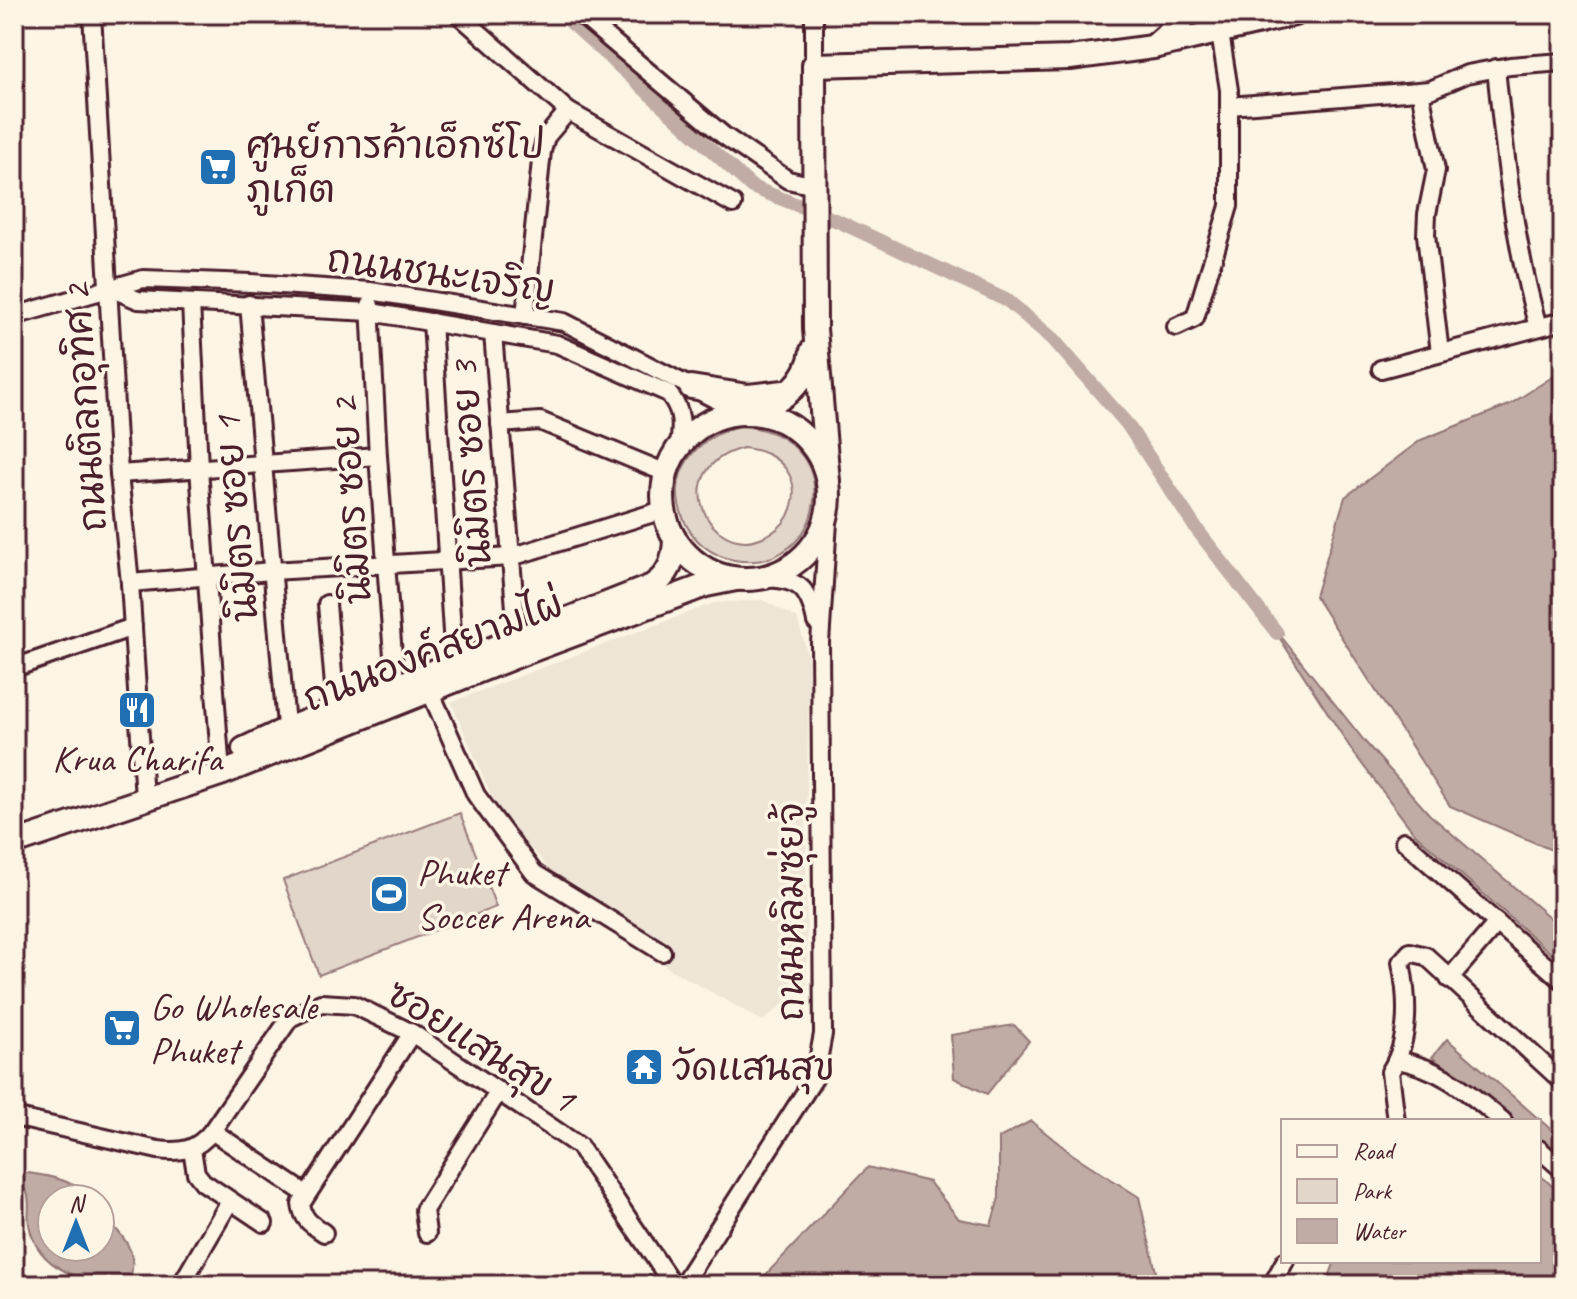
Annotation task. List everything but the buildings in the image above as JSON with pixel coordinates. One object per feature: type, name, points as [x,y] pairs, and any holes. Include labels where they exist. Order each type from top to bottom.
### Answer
[{"type":"street","name":"ถนนติลกอุทิศ 2","points":[[92,14],[119,474],[151,796]]},
{"type":"street","points":[[458,14],[568,111],[733,204]]},
{"type":"street","points":[[580,14],[723,135],[788,180],[815,190]]},
{"type":"street","points":[[814,14],[815,329],[829,507],[822,530],[809,551],[790,567],[764,578],[736,579],[709,571],[686,555],[675,540],[663,510],[666,473],[679,447],[698,428],[723,417],[750,413],[790,391],[805,375],[815,329]]},
{"type":"street","points":[[1153,47],[1186,14]]},
{"type":"street","points":[[814,65],[1070,58],[1153,47],[1217,23],[1294,14]]},
{"type":"street","points":[[1176,327],[1195,318],[1229,206],[1229,106],[1217,23]]},
{"type":"street","points":[[1229,106],[1430,90],[1467,74],[1563,62]]},
{"type":"street","points":[[1496,68],[1513,210],[1527,288],[1538,327]]},
{"type":"street","points":[[1420,91],[1436,170],[1426,235],[1440,353]]},
{"type":"street","points":[[525,316],[542,151],[546,137],[568,111]]},
{"type":"street","name":"ถนนชนะเจริญ","points":[[14,316],[143,279],[370,291],[564,322],[691,387],[750,413]]},
{"type":"street","name":"ถนนชนะเจริญ","points":[[110,288],[138,300],[371,312],[557,344],[668,393],[678,405],[682,425],[679,447]]},
{"type":"street","name":"นิมิตร ซอย 2","points":[[370,291],[378,456],[396,694]]},
{"type":"street","points":[[191,303],[199,468],[220,760]]},
{"type":"street","name":"นิมิตร ซอย 1","points":[[249,304],[287,737]]},
{"type":"street","points":[[1381,369],[1563,321]]},
{"type":"street","points":[[432,322],[454,663]]},
{"type":"street","name":"นิมิตร ซอย 3","points":[[493,333],[518,647]]},
{"type":"street","points":[[691,387],[748,396],[790,391]]},
{"type":"street","points":[[750,413],[776,419],[799,432],[820,458],[828,482]]},
{"type":"street","points":[[500,424],[540,421],[666,473]]},
{"type":"street","points":[[119,474],[378,456]]},
{"type":"street","name":"ถนนหลิมซุ่ยจู้","points":[[682,1285],[815,1077],[823,1034],[820,643],[829,507]]},
{"type":"street","points":[[130,583],[511,557],[663,510]]},
{"type":"street","name":"ถนนองค์สยามไผ่","points":[[14,843],[223,773],[336,709],[396,694],[430,691],[652,586],[663,579],[671,566],[675,540]]},
{"type":"street","name":"ถนนหลิมซุ่ยจู้","points":[[764,578],[782,578],[797,583],[806,592],[813,604],[820,643]]},
{"type":"street","name":"ถนนองค์สยามไผ่","points":[[151,796],[220,760],[396,694],[454,663],[518,647],[706,585],[736,579]]},
{"type":"street","points":[[327,604],[336,709]]},
{"type":"street","points":[[14,668],[133,627]]},
{"type":"street","points":[[430,691],[476,795],[534,873],[662,952]]},
{"type":"street","points":[[1404,841],[1563,981]]},
{"type":"street","points":[[1449,979],[1497,923]]},
{"type":"street","points":[[1396,1119],[1390,1072],[1398,1060],[1404,1040],[1406,1000],[1401,962],[1410,952],[1426,956],[1563,1082]]},
{"type":"street","name":"ซอยแสนสุข 1","points":[[192,1150],[212,1131],[290,1018],[321,1003],[354,1005],[412,1033],[579,1146],[673,1285]]},
{"type":"street","points":[[324,1233],[307,1221],[301,1204],[412,1033]]},
{"type":"street","points":[[1398,1060],[1424,1065],[1449,1078],[1500,1119]]},
{"type":"street","points":[[427,1233],[424,1210],[499,1091]]},
{"type":"street","points":[[14,1117],[158,1150],[192,1150],[196,1173],[203,1182],[264,1223]]},
{"type":"street","points":[[212,1131],[306,1194]]},
{"type":"street","points":[[1541,1151],[1563,1170]]},
{"type":"street","points":[[181,1285],[230,1201]]},
{"type":"street","points":[[1272,1285],[1284,1263]]},
{"type":"shaded area","points":[[763,600],[797,618],[809,659],[807,984],[763,1021],[668,968],[611,916],[562,883],[498,811],[451,702],[714,603]]},
{"type":"green space","points":[[740,426],[776,434],[799,452],[812,476],[814,502],[806,526],[790,547],[766,559],[734,560],[718,555],[698,541],[684,520],[679,503],[681,473],[698,448],[724,431]],"holes":[[[743,448],[768,454],[786,469],[794,490],[793,503],[788,516],[775,530],[745,541],[727,536],[713,525],[703,510],[700,492],[705,474],[719,459]]]},
{"type":"green space","name":"Phuket Soccer Arena","points":[[460,813],[496,907],[319,975],[283,880]]},
{"type":"water","points":[[1563,370],[1563,855],[1450,806],[1315,596],[1345,497],[1421,440],[1509,405]]},
{"type":"water","points":[[1268,620],[1366,743],[1429,814],[1563,929],[1563,964],[1414,833],[1353,752]]},
{"type":"water","points":[[1014,1025],[1029,1041],[987,1094],[954,1078],[951,1035]]},
{"type":"water","points":[[1447,1039],[1539,1119],[1508,1119],[1432,1057]]},
{"type":"water","points":[[1031,1121],[1072,1154],[1139,1197],[1159,1285],[756,1285],[868,1167],[929,1182],[959,1219],[991,1225],[999,1198],[999,1138]]},
{"type":"water","points":[[1541,1121],[1563,1140],[1563,1164],[1541,1146]]},
{"type":"water","points":[[14,1171],[68,1183],[36,1183],[36,1243],[29,1224],[27,1193]]},
{"type":"water","points":[[1541,1176],[1563,1196],[1563,1285],[1326,1285],[1334,1263],[1541,1263]]},
{"type":"water","points":[[116,1229],[131,1252],[132,1272],[128,1285],[112,1284],[81,1278],[53,1264],[116,1263]]},
{"type":"waterway","points":[[562,14],[752,187],[840,222],[1008,301],[1053,339],[1127,424],[1195,527],[1277,633]]},
{"type":"place","name":"ศูนย์การค้าเอ็กซ์โป ภูเก็ต","points":[[218,167]]},
{"type":"place","name":"Krua Charifa","points":[[137,710]]},
{"type":"place","name":"Phuket Soccer Arena","points":[[389,894]]},
{"type":"place","name":"Go Wholesale Phuket","points":[[122,1028]]},
{"type":"place","name":"วัดแสนสุข","points":[[644,1067]]}]
